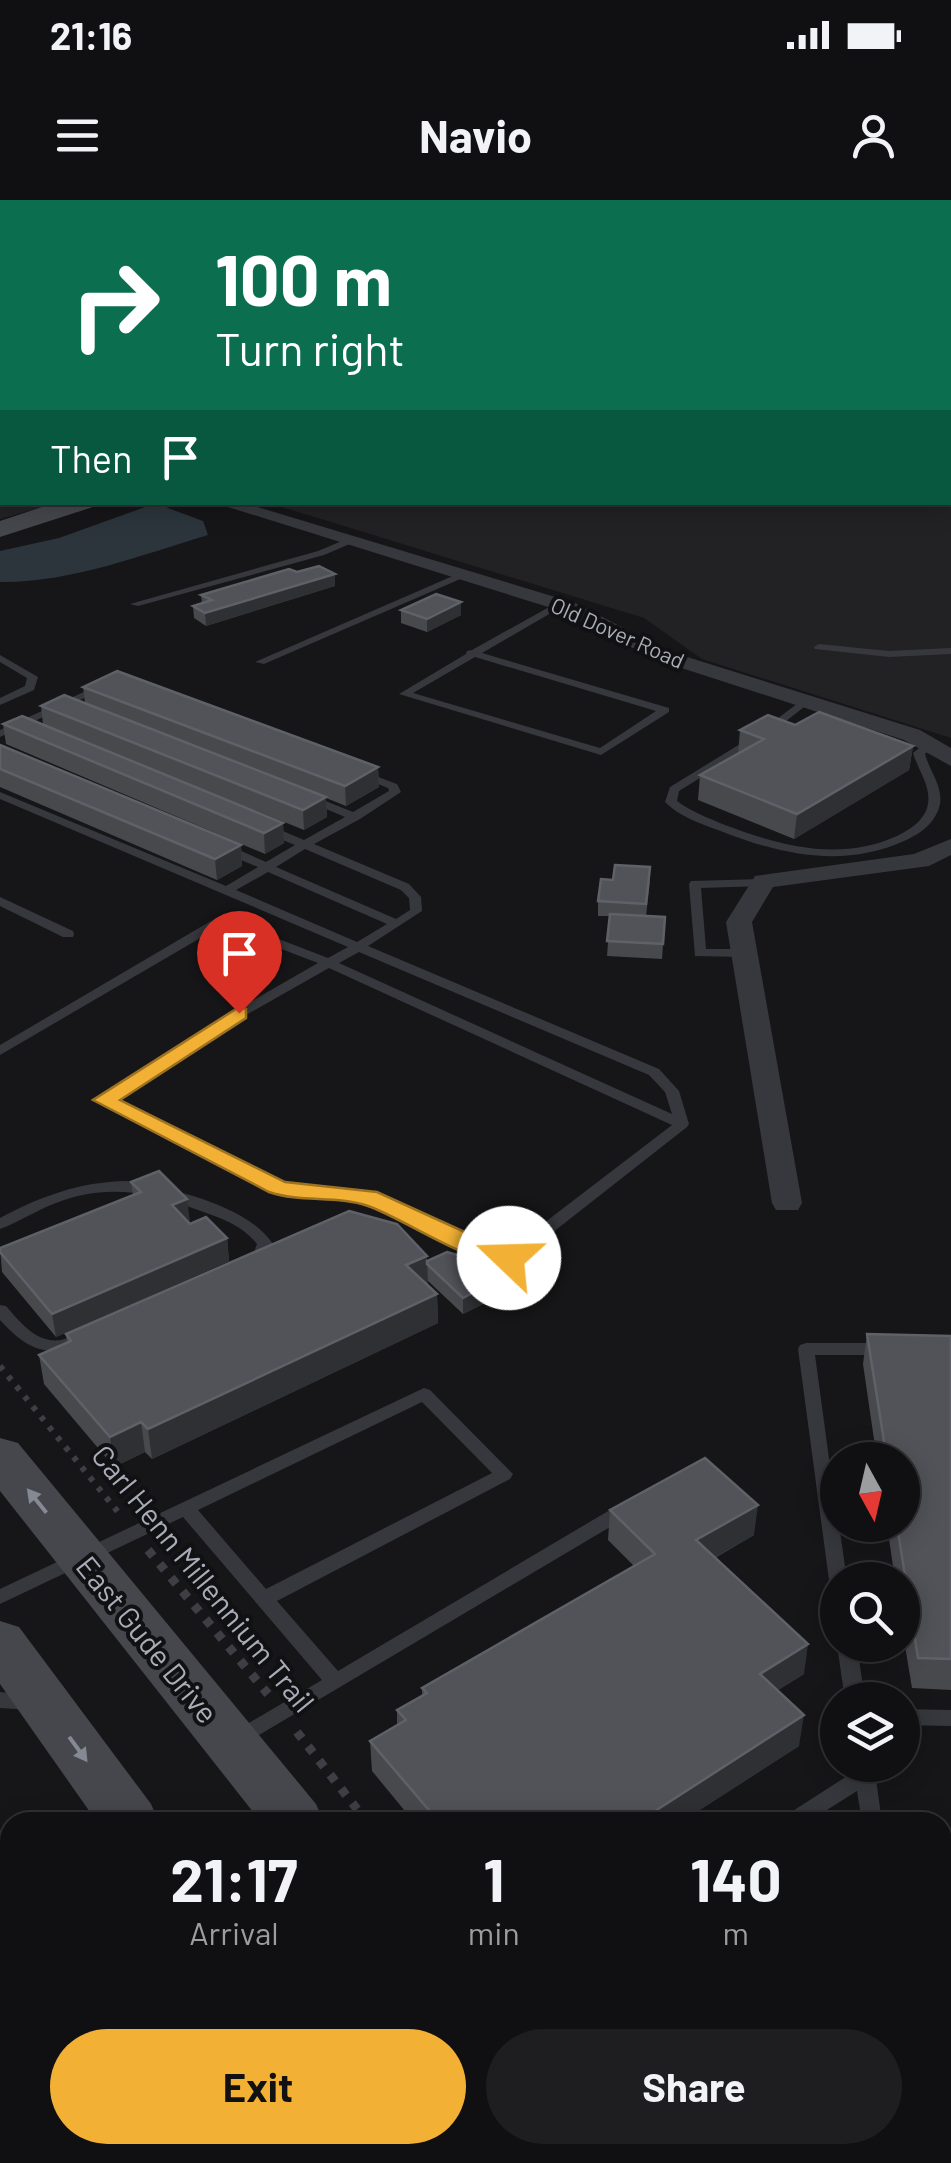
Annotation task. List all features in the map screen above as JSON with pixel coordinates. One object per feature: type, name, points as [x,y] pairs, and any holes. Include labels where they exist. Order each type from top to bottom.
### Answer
[{"type":"main road","points":[[0,528],[74,505]]},
{"type":"main road","name":"East Gude Drive","points":[[0,1456],[287,1812]]},
{"type":"main road","points":[[0,1642],[22,1702],[121,1812]]},
{"type":"street","name":"Old Dover Road","points":[[231,505],[560,604],[596,618],[661,655],[929,742],[951,759]]},
{"type":"street","points":[[786,1203],[738,922],[762,883],[920,861],[951,846]]},
{"type":"lane","points":[[135,604],[321,553],[349,541]]},
{"type":"lane","points":[[260,662],[462,575]]},
{"type":"lane","points":[[470,653],[665,710],[601,752],[404,694],[470,653],[560,604]]},
{"type":"lane","points":[[819,647],[889,654],[951,652]]},
{"type":"lane","points":[[0,658],[33,677],[30,688],[0,702]]},
{"type":"lane","points":[[0,734],[105,686],[120,684]]},
{"type":"lane","points":[[805,701],[762,735],[674,789],[670,802],[685,813],[796,854],[860,853],[921,828],[935,806],[934,786],[921,769],[919,753],[929,742]]},
{"type":"lane","points":[[66,704],[84,711]]},
{"type":"lane","points":[[18,726],[36,733]]},
{"type":"lane","points":[[226,890],[395,792],[393,786],[357,772]]},
{"type":"lane","points":[[0,795],[654,1072],[672,1091],[682,1124]]},
{"type":"lane","points":[[302,796],[356,817]]},
{"type":"lane","points":[[252,823],[405,888],[415,897],[416,911],[104,1100],[277,1187],[294,1193],[369,1198],[496,1256],[509,1258],[682,1124]]},
{"type":"lane","points":[[212,843],[397,924]]},
{"type":"lane","points":[[743,954],[700,954],[695,884],[762,883]]},
{"type":"lane","points":[[0,901],[68,934]]},
{"type":"lane","points":[[0,1051],[220,921],[327,962],[682,1124]]},
{"type":"lane","points":[[0,1224],[36,1204],[84,1186],[141,1186],[181,1196],[255,1227],[266,1244],[260,1258],[225,1273]]},
{"type":"lane","points":[[2,1315],[33,1345],[48,1347],[89,1336]]},
{"type":"lane","points":[[836,1562],[806,1349],[896,1350]]},
{"type":"lane","points":[[0,1597],[424,1394],[504,1474],[263,1598]]},
{"type":"lane","points":[[232,1744],[642,1499]]},
{"type":"lane","points":[[187,1510],[336,1682]]},
{"type":"lane","points":[[920,1718],[951,1718]]},
{"type":"lane","points":[[806,1812],[848,1782]]},
{"type":"lane","points":[[867,1782],[871,1812]]},
{"type":"path","name":"Carl Henn Millennium Trail","points":[[0,1366],[359,1812]]},
{"type":"shaded area","points":[[0,505],[50,505],[0,519]]},
{"type":"shaded area","points":[[276,505],[951,505],[951,738],[702,659],[644,618]]},
{"type":"shaded area","points":[[148,506],[165,507],[203,521],[208,535],[79,573],[0,582],[0,551],[59,538]]},
{"type":"building","points":[[319,566],[335,574],[205,613],[193,606],[212,600],[201,595],[289,569],[297,572]]},
{"type":"building","points":[[436,594],[461,602],[427,619],[401,610]]},
{"type":"building","points":[[117,671],[378,767],[345,786],[83,687]]},
{"type":"building","points":[[64,695],[326,797],[303,810],[41,706]]},
{"type":"building","points":[[819,712],[913,746],[797,814],[700,775],[764,739],[740,730],[768,715],[795,725]]},
{"type":"building","points":[[22,716],[283,823],[264,833],[3,724]]},
{"type":"building","points":[[0,745],[241,845],[215,859],[0,769]]},
{"type":"building","points":[[615,865],[650,867],[646,904],[598,901],[601,879],[613,880]]},
{"type":"building","points":[[610,914],[665,917],[663,944],[607,941]]},
{"type":"building","points":[[159,1171],[187,1199],[172,1205],[190,1224],[206,1217],[227,1238],[52,1314],[0,1248],[141,1192],[131,1182]]},
{"type":"building","points":[[349,1211],[397,1224],[427,1256],[406,1265],[437,1294],[148,1429],[141,1422],[110,1437],[39,1355],[71,1341],[66,1334]]},
{"type":"building","points":[[447,1252],[475,1260],[497,1280],[463,1298],[427,1264]]},
{"type":"building","points":[[867,1334],[951,1336],[951,1659],[920,1658],[920,1562],[903,1562],[900,1542],[920,1542],[920,1442],[884,1442]]},
{"type":"building","points":[[705,1458],[758,1505],[696,1540],[808,1644],[760,1674],[804,1715],[654,1812],[430,1812],[370,1741],[406,1720],[397,1710],[427,1693],[422,1688],[655,1554],[610,1510]]},
{"type":"route","points":[[239,1013],[104,1100],[277,1187],[294,1193],[369,1198],[496,1256],[509,1258]]}]
